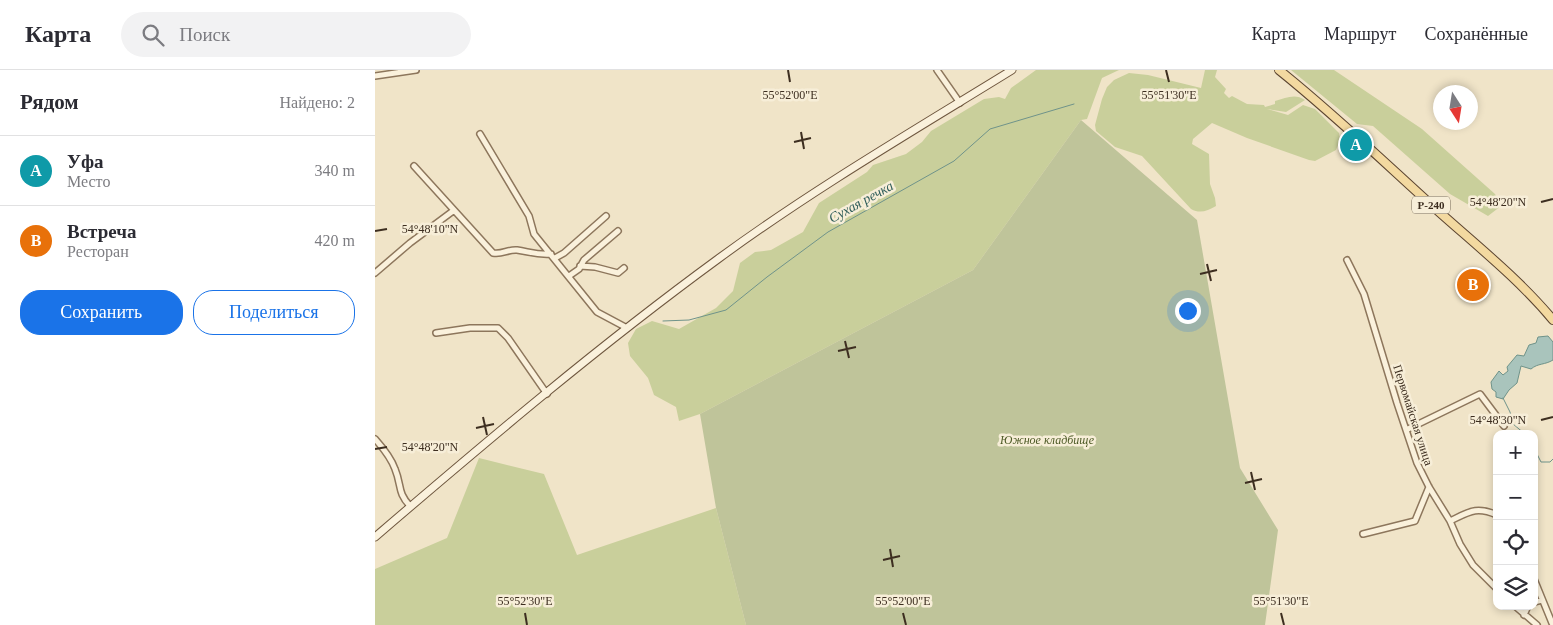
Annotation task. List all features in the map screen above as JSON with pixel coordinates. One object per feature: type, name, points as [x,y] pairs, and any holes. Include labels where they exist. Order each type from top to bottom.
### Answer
[{"type":"main road","points":[[375,537],[491,437],[627,328],[717,260],[783,214],[1012,70]]},
{"type":"main road","name":"Р-240","points":[[1279,70],[1551,314]]},
{"type":"street","points":[[375,76],[416,70]]},
{"type":"street","points":[[937,70],[960,102]]},
{"type":"street","points":[[480,134],[529,216],[534,234],[597,312],[627,328]]},
{"type":"street","points":[[414,166],[493,253],[499,254],[517,250],[537,255],[551,254]]},
{"type":"street","points":[[375,273],[410,243],[453,211]]},
{"type":"street","points":[[555,258],[564,254],[606,216]]},
{"type":"street","points":[[569,276],[581,266],[584,260],[618,231]]},
{"type":"street","name":"Первомайская улица","points":[[1347,260],[1364,294],[1417,463],[1429,488],[1450,521],[1460,544],[1473,565],[1493,585]]},
{"type":"street","points":[[581,266],[595,267],[617,273],[624,268]]},
{"type":"street","points":[[436,334],[470,328],[498,328],[508,338],[547,394]]},
{"type":"street","points":[[1406,430],[1480,394],[1504,426]]},
{"type":"street","points":[[375,439],[390,459],[396,471],[402,498],[410,506]]},
{"type":"street","points":[[1363,534],[1415,521],[1429,488]]},
{"type":"street","points":[[1450,521],[1473,510],[1486,510],[1493,513]]},
{"type":"street","points":[[1538,588],[1551,624]]},
{"type":"street","points":[[1538,601],[1543,600]]},
{"type":"street","points":[[1520,610],[1537,625]]},
{"type":"street","points":[[1524,614],[1526,610]]},
{"type":"green space","points":[[1036,70],[1119,70],[1102,78],[1087,119],[1081,120],[973,270],[700,414],[679,421],[676,407],[654,395],[648,378],[630,356],[628,343],[636,329],[652,321],[679,329],[716,308],[733,291],[740,263],[755,252],[771,250],[803,232],[819,203],[867,172],[873,165],[906,154],[922,142],[931,131],[984,99],[999,97],[1005,99],[1011,88]]},
{"type":"green space","points":[[1205,70],[1217,70],[1215,77],[1226,89],[1224,93],[1229,98],[1232,96],[1247,104],[1264,105],[1265,107],[1275,104],[1275,101],[1294,96],[1305,100],[1286,112],[1267,109],[1288,115],[1303,105],[1315,109],[1339,133],[1340,140],[1336,150],[1315,161],[1309,160],[1247,138],[1212,123],[1193,139],[1192,144],[1209,154],[1210,184],[1216,206],[1204,211],[1191,209],[1142,156],[1115,147],[1096,131],[1095,125],[1107,87],[1114,80],[1129,73],[1148,75],[1201,88]]},
{"type":"green space","points":[[1291,70],[1334,70],[1422,129],[1495,194],[1501,206],[1488,216],[1450,194],[1373,126],[1357,124]]},
{"type":"green space","name":"Южное кладбище","points":[[1081,120],[1197,220],[1240,468],[1278,530],[1265,625],[746,625],[716,508],[700,414],[973,270]]},
{"type":"green space","points":[[479,458],[544,474],[577,555],[716,508],[746,625],[375,625],[375,569],[447,538]]},
{"type":"water","points":[[1548,336],[1553,342],[1553,360],[1531,369],[1521,366],[1517,383],[1503,399],[1496,397],[1496,392],[1492,389],[1491,382],[1499,371],[1503,375],[1508,371],[1507,367],[1517,355],[1524,356],[1529,345],[1536,343],[1538,337]]},
{"type":"waterway","name":"Сухая речка","points":[[663,321],[689,320],[726,310],[828,232],[954,161],[990,129],[1074,104]]},
{"type":"waterway","points":[[1503,398],[1510,412],[1513,424],[1520,430]]},
{"type":"waterway","points":[[1538,456],[1541,462],[1550,462],[1553,459]]},
{"type":"place","name":"Уфа","points":[[1356,145]]},
{"type":"place","name":"Встреча","points":[[1473,285]]}]
